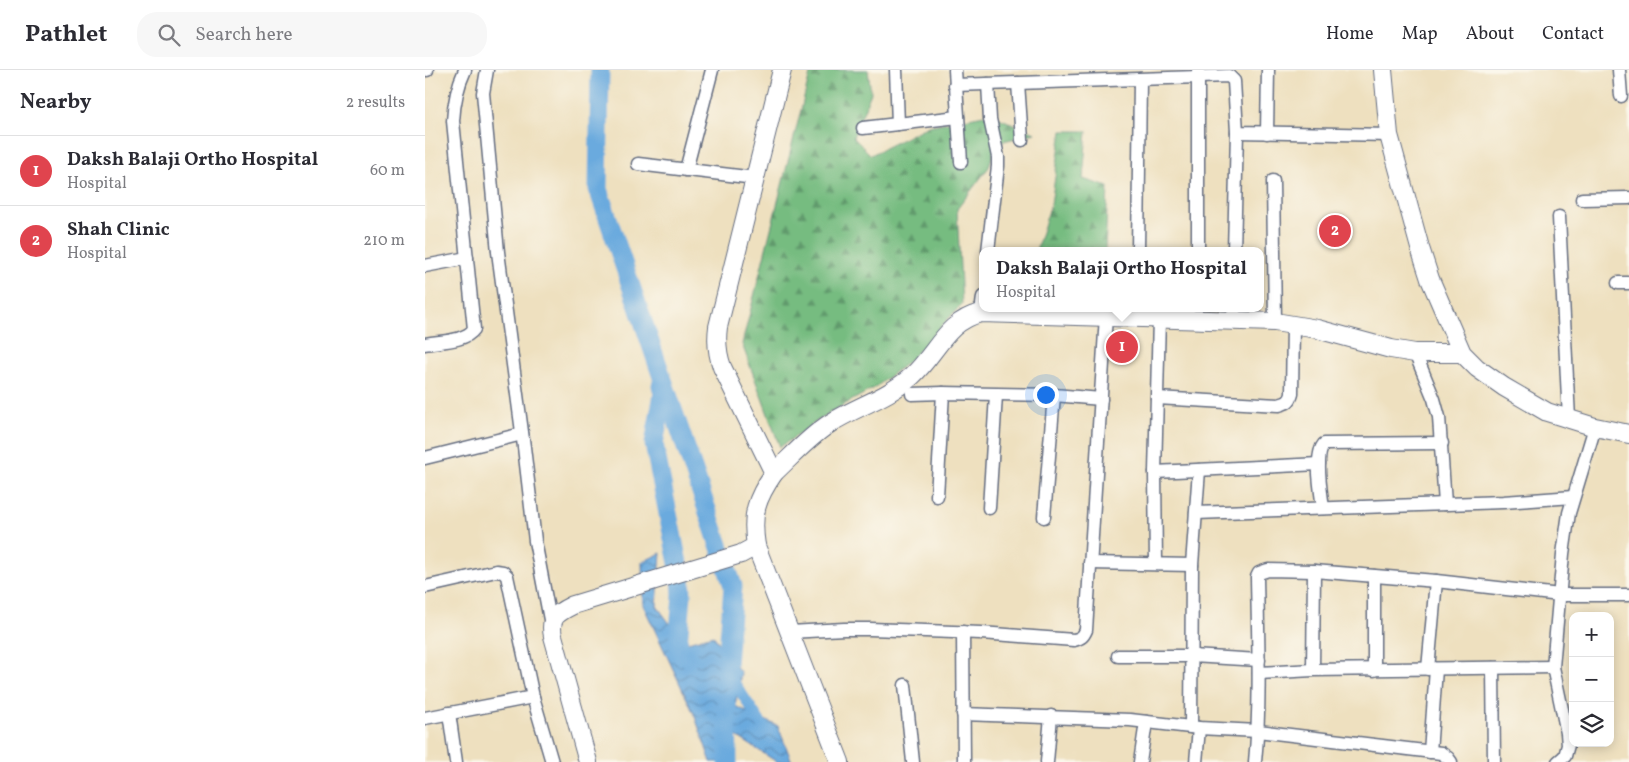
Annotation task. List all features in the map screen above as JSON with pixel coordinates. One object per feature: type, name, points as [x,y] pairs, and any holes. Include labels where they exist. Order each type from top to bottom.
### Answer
[{"type":"street","points":[[425,344],[462,337],[470,334],[474,329],[453,121],[454,100],[465,70]]},
{"type":"street","points":[[487,70],[483,93],[497,252],[535,541],[551,625],[588,762]]},
{"type":"street","points":[[686,170],[712,70]]},
{"type":"street","points":[[774,473],[722,368],[718,356],[717,341],[718,327],[782,70]]},
{"type":"street","points":[[896,70],[898,124]]},
{"type":"street","points":[[955,70],[961,162]]},
{"type":"street","points":[[1267,132],[1268,70]]},
{"type":"street","points":[[1383,70],[1389,135],[1419,248],[1430,279],[1462,353],[1477,368],[1504,387],[1547,412],[1595,427],[1629,434]]},
{"type":"street","points":[[1619,70],[1621,96]]},
{"type":"street","points":[[955,85],[1140,79],[1198,74],[1229,76],[1232,78],[1235,86],[1237,132],[1234,247]]},
{"type":"street","points":[[1198,74],[1198,247]]},
{"type":"street","points":[[1138,247],[1140,79]]},
{"type":"street","points":[[1018,83],[1022,140]]},
{"type":"street","points":[[988,84],[990,119],[998,157],[988,247]]},
{"type":"street","points":[[863,128],[958,117]]},
{"type":"street","points":[[1237,132],[1389,135]]},
{"type":"street","points":[[638,164],[755,178]]},
{"type":"street","points":[[1273,181],[1275,322]]},
{"type":"street","points":[[1582,199],[1629,198]]},
{"type":"street","points":[[1559,218],[1569,419]]},
{"type":"street","points":[[425,266],[467,258]]},
{"type":"street","points":[[840,762],[789,632],[749,550],[759,496],[774,473],[804,444],[828,424],[879,399],[899,386],[913,375],[957,323],[979,307]]},
{"type":"street","points":[[1062,312],[1107,316],[1136,312],[1159,318],[1199,314],[1234,315],[1317,329],[1391,349],[1415,353],[1462,353]]},
{"type":"street","points":[[789,632],[843,628],[963,632],[1074,640],[1080,638],[1086,630],[1107,316]]},
{"type":"street","points":[[1156,564],[1155,472],[1159,318]]},
{"type":"street","points":[[1157,398],[1285,404],[1290,400],[1292,394],[1293,324]]},
{"type":"street","points":[[1415,353],[1434,399],[1439,417],[1445,504]]},
{"type":"street","points":[[937,496],[943,393]]},
{"type":"street","points":[[912,394],[1054,395],[1101,399]]},
{"type":"street","points":[[989,508],[996,395]]},
{"type":"street","points":[[1044,517],[1054,395]]},
{"type":"street","points":[[1558,762],[1565,756],[1568,745],[1553,667],[1566,532],[1573,497],[1595,427]]},
{"type":"street","points":[[425,458],[522,434]]},
{"type":"street","points":[[1323,508],[1319,464],[1321,448],[1325,444],[1442,443]]},
{"type":"street","points":[[1155,472],[1319,464]]},
{"type":"street","points":[[1196,762],[1192,656],[1192,565],[1199,470]]},
{"type":"street","points":[[1196,512],[1445,504],[1573,497]]},
{"type":"street","points":[[551,625],[556,615],[573,605],[749,550]]},
{"type":"street","points":[[1090,563],[1192,565]]},
{"type":"street","points":[[1255,762],[1258,732],[1257,577],[1259,573],[1268,570],[1314,571],[1435,581],[1560,595],[1629,595]]},
{"type":"street","points":[[425,587],[496,571],[503,572],[507,576],[533,697],[552,762]]},
{"type":"street","points":[[1313,670],[1314,571]]},
{"type":"street","points":[[1374,576],[1374,670]]},
{"type":"street","points":[[1430,752],[1435,581]]},
{"type":"street","points":[[963,632],[964,762]]},
{"type":"street","points":[[1118,656],[1192,656],[1259,660]]},
{"type":"street","points":[[1259,673],[1313,670],[1553,667]]},
{"type":"street","points":[[1493,668],[1494,762]]},
{"type":"street","points":[[905,685],[913,762]]},
{"type":"street","points":[[425,718],[533,697]]},
{"type":"street","points":[[449,713],[456,762]]},
{"type":"street","points":[[963,714],[1111,718],[1195,728],[1258,732],[1441,753],[1451,762]]},
{"type":"street","points":[[1047,762],[1051,716]]},
{"type":"street","points":[[1139,762],[1146,722]]},
{"type":"green space","points":[[811,70],[868,70],[871,93],[853,137],[871,155],[928,126],[989,114],[1035,133],[996,143],[989,167],[957,209],[962,304],[910,360],[876,387],[829,413],[780,447],[742,344]]},
{"type":"green space","points":[[1062,131],[1087,131],[1083,179],[1108,187],[1105,247],[1037,247],[1051,204]]},
{"type":"water","points":[[661,553],[657,606],[684,643],[713,635],[741,673],[735,706],[778,726],[792,762],[777,762],[727,730],[731,762],[711,762],[694,714],[643,605],[642,562]]},
{"type":"waterway","points":[[600,70],[598,189],[733,586],[726,678]]},
{"type":"waterway","points":[[661,385],[663,394],[654,444],[681,578],[682,595],[678,645],[689,658]]},
{"type":"waterway","points":[[730,676],[765,729]]},
{"type":"waterway","points":[[727,706],[728,762]]},
{"type":"place","name":"Shah Clinic","points":[[1335,231]]},
{"type":"place","name":"Daksh Balaji Ortho Hospital","points":[[1122,347]]}]
